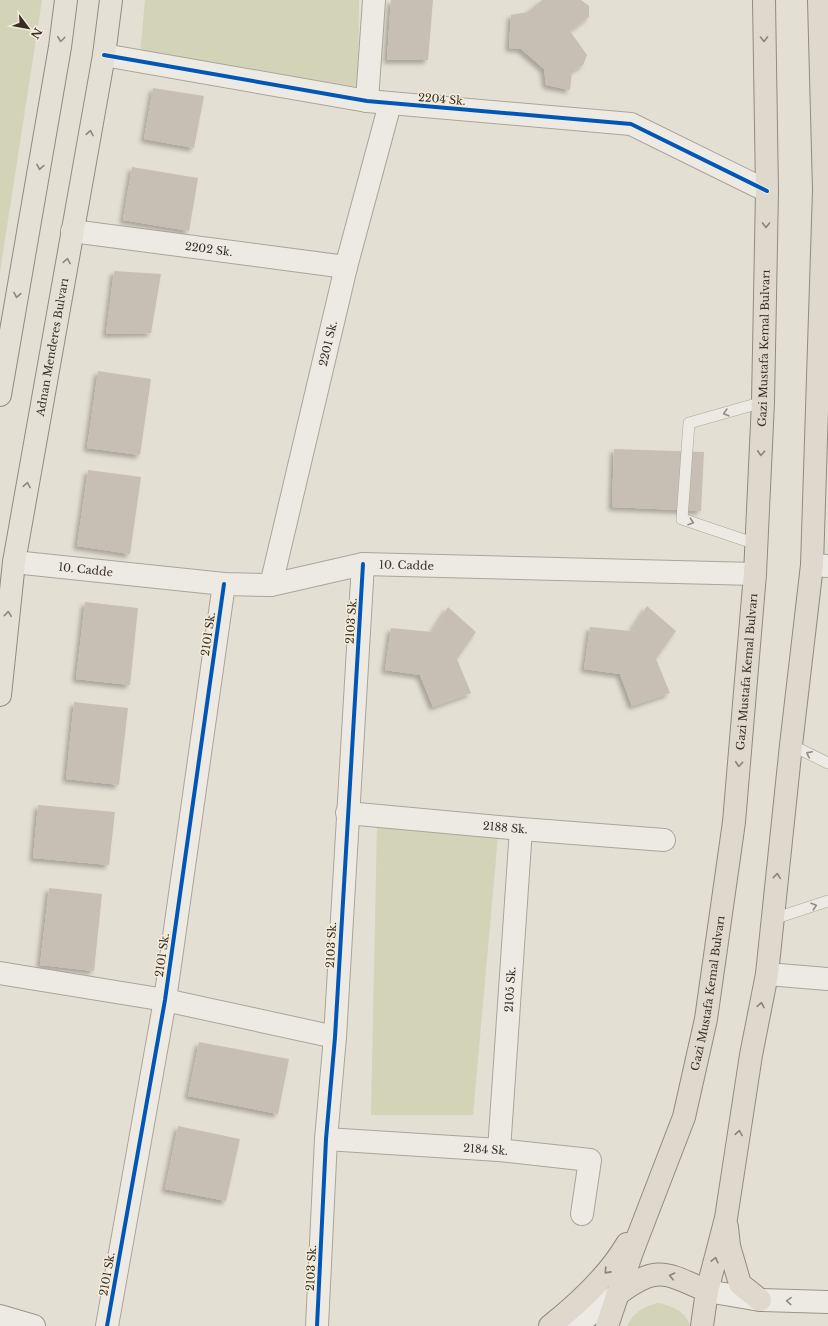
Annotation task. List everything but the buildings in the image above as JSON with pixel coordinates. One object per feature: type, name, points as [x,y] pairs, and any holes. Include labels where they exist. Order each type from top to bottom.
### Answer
[{"type":"highway","name":"Gazi Mustafa Kemal Bulvarı","points":[[607,1326],[617,1295],[684,1117],[706,1019],[734,822],[755,574],[763,402],[767,191],[764,0]]},
{"type":"highway","points":[[702,1326],[707,1291],[726,1218],[751,1055],[767,974],[791,745],[820,566],[826,190],[822,3]]},
{"type":"highway","points":[[550,1326],[578,1305],[620,1257],[652,1204]]},
{"type":"highway","points":[[726,1218],[729,1246],[740,1284],[760,1300]]},
{"type":"highway","points":[[617,1295],[639,1280],[660,1274],[679,1278],[707,1291]]},
{"type":"main road","points":[[0,395],[59,55],[66,0]]},
{"type":"main road","name":"Adnan Menderes Bulvarı","points":[[0,694],[14,562],[104,55],[111,0]]},
{"type":"street","points":[[367,101],[374,0]]},
{"type":"street","name":"2204 Sk.","points":[[104,55],[367,101],[631,124],[767,191]]},
{"type":"street","name":"2201 Sk.","points":[[271,585],[346,267],[390,104]]},
{"type":"street","name":"2202 Sk.","points":[[72,231],[346,267]]},
{"type":"street","name":"10. Cadde","points":[[14,562],[224,584],[271,585],[363,564],[755,574]]},
{"type":"street","name":"2103 Sk.","points":[[317,1326],[326,1138],[335,1037],[347,813],[363,564]]},
{"type":"street","name":"2101 Sk.","points":[[107,1326],[165,1000],[224,584]]},
{"type":"street","name":"2188 Sk.","points":[[347,813],[664,840]]},
{"type":"street","name":"2105 Sk.","points":[[499,1150],[521,829]]},
{"type":"street","points":[[0,973],[165,1000],[335,1037]]},
{"type":"street","points":[[767,974],[828,979]]},
{"type":"street","name":"2184 Sk.","points":[[326,1138],[499,1150],[590,1160],[582,1214]]},
{"type":"street","points":[[707,1291],[760,1300],[828,1302]]},
{"type":"street","points":[[574,1326],[617,1295]]},
{"type":"street","points":[[0,1316],[34,1326]]},
{"type":"lane","points":[[756,544],[682,519],[689,423],[763,402]]},
{"type":"lane","points":[[791,745],[828,763]]},
{"type":"lane","points":[[773,919],[828,901]]},
{"type":"green space","points":[[0,0],[42,0],[0,272]]},
{"type":"green space","points":[[145,0],[359,0],[358,87],[140,54]]},
{"type":"green space","points":[[377,824],[498,836],[473,1115],[371,1115]]},
{"type":"green space","points":[[658,1303],[678,1310],[685,1316],[690,1326],[627,1326],[633,1317],[640,1311],[648,1306]]},
{"type":"cycle path","points":[[104,55],[367,101],[631,124],[767,191]]},
{"type":"cycle path","points":[[317,1326],[326,1139],[335,1037],[363,564]]},
{"type":"cycle path","points":[[107,1326],[165,1000],[224,584]]}]
